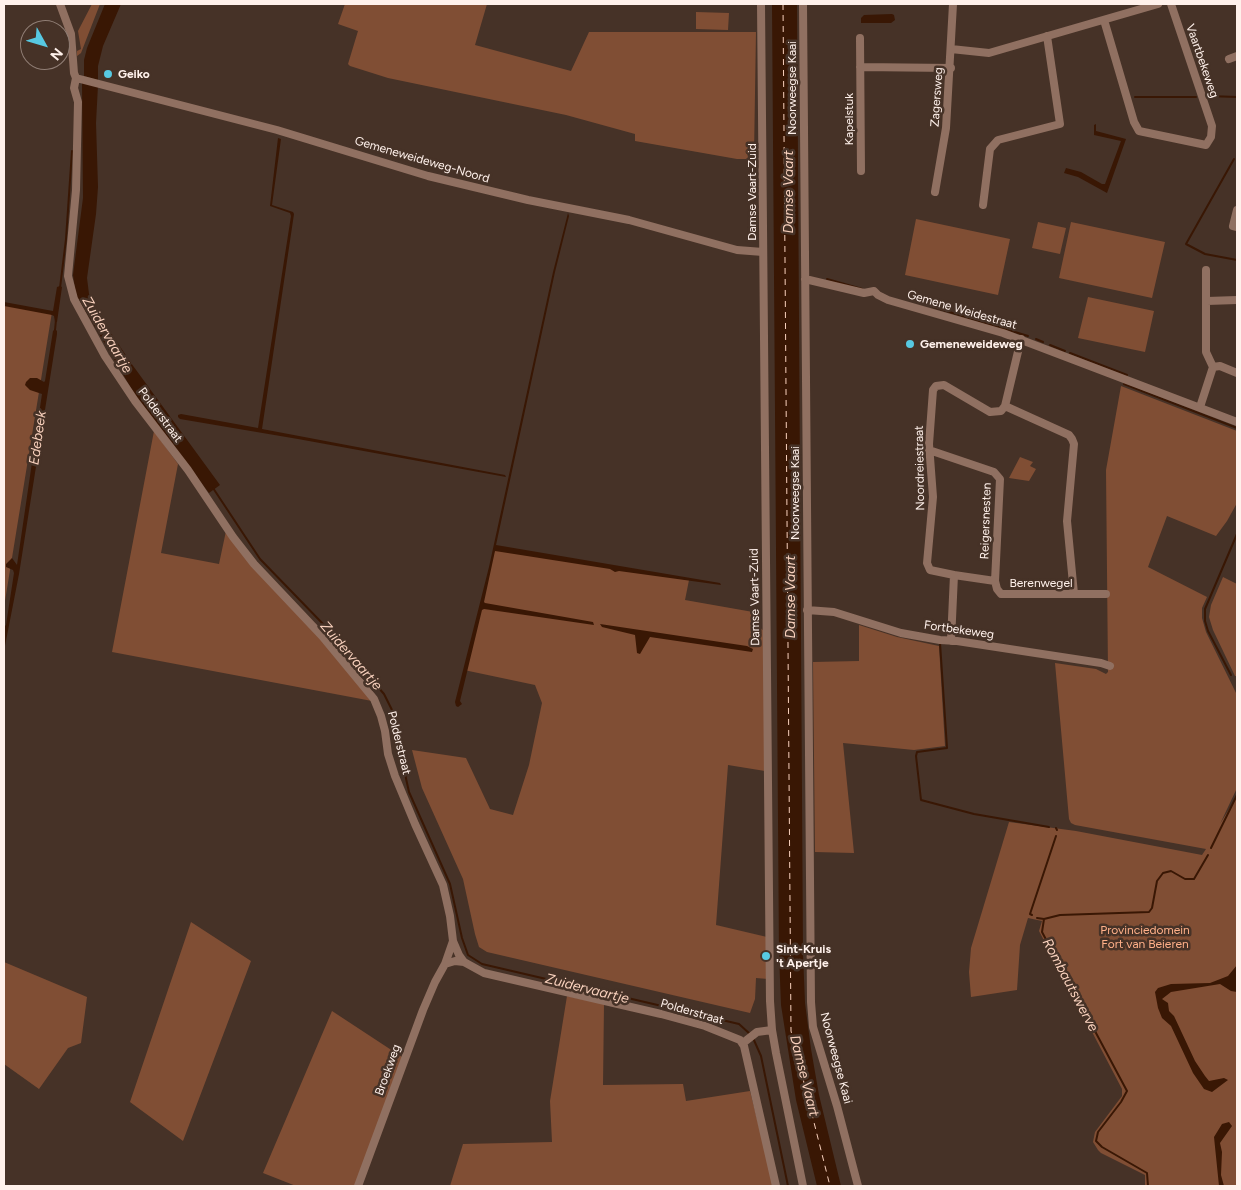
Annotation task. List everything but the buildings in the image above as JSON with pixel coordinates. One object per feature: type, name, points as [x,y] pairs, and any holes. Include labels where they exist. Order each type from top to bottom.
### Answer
[{"type":"street","name":"Polderstraat","points":[[60,4],[67,18],[71,34],[74,73],[80,78],[74,88],[78,102],[78,132],[76,190],[68,276],[74,299],[105,356],[135,402],[188,470],[233,537],[254,564],[322,636],[374,699],[381,716],[388,754],[395,776],[443,885],[453,941],[464,962],[477,970],[494,976],[705,1026],[745,1042]]},
{"type":"street","name":"Damse Vaart-Zuid","points":[[761,4],[772,1030],[803,1186]]},
{"type":"street","name":"Noorweegse Kaai","points":[[803,4],[810,1002],[813,1027],[837,1106],[858,1186]]},
{"type":"street","name":"Zagersweg","points":[[935,192],[946,128],[954,4]]},
{"type":"street","points":[[951,49],[989,53],[1158,4]]},
{"type":"street","name":"Vaartbekeweg","points":[[1104,20],[1134,122],[1139,131],[1206,145],[1211,137],[1212,126],[1171,4]]},
{"type":"street","points":[[983,205],[990,149],[998,140],[1060,124],[1047,36]]},
{"type":"street","name":"Kapelstuk","points":[[860,38],[860,171]]},
{"type":"street","points":[[1229,59],[1237,56]]},
{"type":"street","points":[[860,67],[951,68]]},
{"type":"street","name":"Gemeneweideweg-Noord","points":[[80,78],[277,130],[428,176],[528,200],[629,220],[737,250],[763,252]]},
{"type":"street","points":[[1237,210],[1234,226],[1237,227]]},
{"type":"street","points":[[1200,407],[1214,367],[1206,352],[1206,270]]},
{"type":"street","name":"Gemene Weidestraat","points":[[805,279],[864,294],[874,291],[888,300],[1021,339],[1237,422]]},
{"type":"street","points":[[1207,301],[1237,300]]},
{"type":"street","points":[[1021,339],[1005,406],[1068,435],[1074,444],[1067,521],[1074,594]]},
{"type":"street","points":[[1214,367],[1220,366],[1237,373]]},
{"type":"street","name":"Noordreiestraat","points":[[954,575],[930,570],[927,563],[933,497],[929,450],[933,390],[936,386],[944,385],[990,412],[1001,411],[1005,406]]},
{"type":"street","name":"Reigersnesten","points":[[929,450],[994,472],[1000,479],[995,581]]},
{"type":"street","points":[[951,641],[954,575]]},
{"type":"street","name":"Berenwegel","points":[[954,575],[995,581],[997,589],[1001,594],[1106,594]]},
{"type":"street","name":"Fortbekeweg","points":[[807,610],[834,612],[901,633],[1101,663],[1110,666]]},
{"type":"street","name":"Broekweg","points":[[358,1186],[422,1010],[445,964],[453,941]]},
{"type":"street","points":[[445,964],[456,961],[464,962]]},
{"type":"street","points":[[772,1030],[756,1033],[745,1042],[776,1186]]},
{"type":"green space","points":[[92,4],[100,4],[81,53],[77,56],[77,51],[81,49],[78,31]]},
{"type":"green space","points":[[345,4],[487,4],[475,45],[571,71],[589,32],[756,32],[754,154],[750,159],[737,159],[635,141],[635,134],[566,115],[388,78],[350,66],[348,64],[358,31],[338,24]]},
{"type":"green space","points":[[696,12],[729,13],[728,30],[696,29]]},
{"type":"green space","points":[[916,219],[1010,239],[998,295],[905,275]]},
{"type":"green space","points":[[1038,222],[1066,228],[1060,254],[1032,248]]},
{"type":"green space","points":[[1071,222],[1165,242],[1152,298],[1059,278]]},
{"type":"green space","points":[[1088,297],[1154,311],[1145,352],[1078,338]]},
{"type":"green space","points":[[4,303],[52,312],[4,607]]},
{"type":"green space","name":"Provinciedomein Fort van Beieren","points":[[1121,386],[1237,431],[1237,503],[1227,521],[1216,536],[1167,516],[1148,567],[1207,597],[1202,608],[1202,618],[1206,632],[1237,695],[1237,788],[1220,824],[1237,796],[1237,1186],[1145,1186],[1145,1175],[1098,1150],[1093,1142],[1095,1132],[1122,1096],[1122,1089],[1039,931],[1042,921],[1028,918],[1020,945],[1017,990],[971,997],[969,972],[971,948],[1009,822],[1076,831],[1202,855],[1206,849],[1075,825],[1069,819],[1055,663],[1096,669],[1106,674],[1108,672],[1106,470]]},
{"type":"green space","points":[[154,431],[178,464],[161,553],[219,564],[226,531],[316,633],[372,701],[112,652]]},
{"type":"green space","points":[[1020,457],[1033,462],[1030,466],[1036,469],[1029,481],[1009,478]]},
{"type":"green space","points":[[495,549],[689,580],[685,600],[753,612],[758,626],[764,631],[765,771],[728,765],[716,925],[767,937],[768,979],[756,978],[755,999],[750,1013],[487,952],[479,947],[463,879],[422,788],[412,750],[466,758],[490,809],[513,815],[529,765],[542,703],[535,685],[464,670]]},
{"type":"green space","points":[[1223,577],[1237,584],[1237,676],[1235,676],[1213,630],[1209,617],[1211,605]]},
{"type":"green space","points":[[859,625],[897,637],[939,646],[945,746],[914,750],[843,743],[854,853],[815,852],[813,662],[859,661]]},
{"type":"green space","points":[[191,922],[251,961],[183,1141],[130,1102]]},
{"type":"green space","points":[[4,962],[87,997],[81,1043],[68,1048],[39,1089],[4,1064]]},
{"type":"green space","points":[[567,996],[604,1004],[603,1085],[683,1084],[686,1101],[750,1091],[774,1186],[450,1186],[463,1144],[552,1142],[550,1101]]},
{"type":"green space","points":[[332,1011],[402,1057],[357,1186],[296,1186],[263,1173]]},
{"type":"water","points":[[105,4],[121,4],[103,46],[98,66],[98,80],[84,76],[84,60]]},
{"type":"water","name":"Damse Vaart","points":[[772,4],[797,4],[803,954],[805,1003],[819,1095],[841,1186],[817,1186],[796,1100],[781,1005],[779,954]]},
{"type":"water","points":[[892,14],[895,20],[891,23],[861,23],[861,18],[864,15]]},
{"type":"water","points":[[82,81],[98,85],[96,123],[98,187],[87,278],[89,294],[103,321],[131,363],[220,485],[209,493],[134,393],[76,295],[73,275],[83,198]]},
{"type":"water","points":[[1096,124],[1096,131],[1126,139],[1107,193],[1078,177],[1064,173],[1066,168],[1081,172],[1105,184],[1121,141],[1094,135],[1094,125]]},
{"type":"water","points":[[278,138],[281,139],[272,205],[294,214],[262,429],[505,475],[506,477],[180,419],[178,417],[181,414],[258,428],[291,216],[290,213],[270,206]]},
{"type":"water","points":[[568,213],[569,216],[555,272],[496,545],[720,583],[721,585],[615,572],[610,569],[495,551],[485,603],[593,622],[594,625],[482,610],[460,701],[462,704],[458,707],[455,702],[489,567],[553,272]]},
{"type":"water","points":[[57,287],[62,287],[57,322],[55,322],[52,315],[4,306],[4,302],[53,311]]},
{"type":"water","points":[[55,329],[57,334],[19,574],[4,651],[4,627],[6,625],[14,573],[13,570],[6,567],[6,564],[12,558],[17,565],[42,394],[30,390],[25,385],[30,378],[45,381],[53,331]]},
{"type":"water","points":[[600,624],[747,646],[753,649],[752,652],[650,637],[640,654],[637,653],[635,635],[602,627]]},
{"type":"water","points":[[1237,965],[1237,992],[1231,991],[1220,984],[1171,992],[1162,999],[1168,1003],[1169,1011],[1174,1016],[1195,1061],[1209,1081],[1224,1078],[1228,1080],[1212,1092],[1204,1089],[1193,1073],[1171,1026],[1162,1018],[1155,992],[1158,988],[1171,984],[1210,983],[1228,976]]},
{"type":"water","points":[[1229,1122],[1232,1126],[1220,1143],[1222,1152],[1221,1175],[1224,1186],[1219,1186],[1214,1137],[1222,1124]]},
{"type":"waterway","points":[[1208,96],[1237,97]]},
{"type":"waterway","points":[[1135,97],[1196,97]]},
{"type":"waterway","points":[[60,288],[66,239],[72,151]]},
{"type":"waterway","points":[[1234,159],[1186,244],[1205,254],[1237,260]]},
{"type":"waterway","name":"Rombautswerve","points":[[827,279],[862,289]]},
{"type":"waterway","name":"Rombautswerve","points":[[933,307],[1028,336]]},
{"type":"waterway","name":"Edebeek","points":[[55,330],[56,320]]},
{"type":"waterway","name":"Rombautswerve","points":[[1036,339],[1043,342]]},
{"type":"waterway","name":"Rombautswerve","points":[[1050,345],[1065,351]]},
{"type":"waterway","name":"Rombautswerve","points":[[1070,353],[1127,375]]},
{"type":"waterway","name":"Rombautswerve","points":[[1124,384],[1237,428]]},
{"type":"waterway","name":"Zuidervaartje","points":[[213,488],[260,559],[325,626],[384,694],[392,710],[409,792],[450,884],[462,938],[468,955],[482,964],[739,1024],[750,1034]]},
{"type":"waterway","name":"Rombautswerve","points":[[1231,675],[1208,631],[1205,621],[1205,609],[1237,534]]},
{"type":"waterway","points":[[940,643],[947,748],[917,752],[921,800],[974,814],[1049,827]]},
{"type":"waterway","name":"Rombautswerve","points":[[1211,848],[1237,795]]},
{"type":"waterway","points":[[1032,915],[1030,914],[1056,836]]},
{"type":"waterway","name":"Rombautswerve","points":[[1148,1186],[1147,1173],[1102,1147],[1096,1141],[1098,1132],[1127,1091],[1042,932],[1044,919],[1060,915],[1149,912],[1152,908],[1157,881],[1163,873],[1171,871],[1185,879],[1194,879],[1208,855]]},
{"type":"waterway","name":"Rombautswerve","points":[[1037,918],[1044,919]]},
{"type":"waterway","name":"Zuidervaartje","points":[[753,1038],[761,1056],[788,1186]]},
{"type":"ferry route","points":[[783,4],[791,1031],[830,1186]]},
{"type":"place","name":"Geiko","points":[[108,74]]},
{"type":"place","name":"Gemeneweideweg","points":[[910,344]]},
{"type":"place","name":"Sint-Kruis 't Apertje","points":[[766,956]]}]
